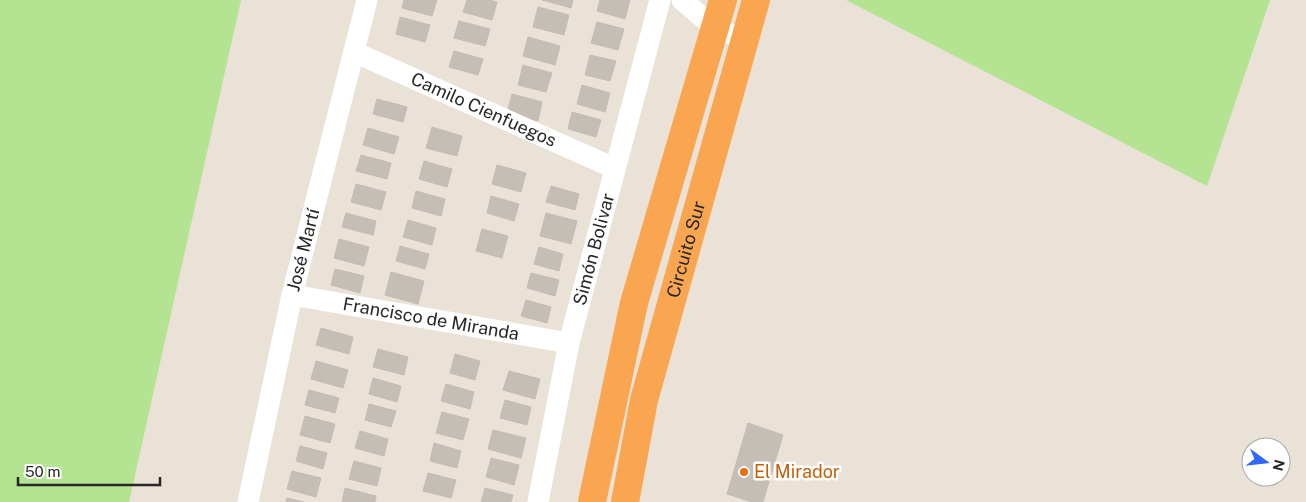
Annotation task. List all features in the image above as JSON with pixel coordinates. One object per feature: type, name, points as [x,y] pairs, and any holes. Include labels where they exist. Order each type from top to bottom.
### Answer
[{"type":"highway","name":"Circuito Sur","points":[[592,502],[634,303],[723,0]]},
{"type":"highway","name":"Circuito Sur","points":[[624,502],[644,400],[756,0]]},
{"type":"street","name":"José Martí","points":[[248,502],[292,295],[367,0]]},
{"type":"street","name":"Simón Bolivar","points":[[538,502],[569,342],[660,0]]},
{"type":"street","points":[[682,0],[715,28],[745,39]]},
{"type":"street","name":"Camilo Cienfuegos","points":[[354,52],[614,168]]},
{"type":"street","name":"Francisco de Miranda","points":[[292,295],[569,342]]},
{"type":"green space","points":[[0,0],[241,0],[129,502],[0,502]]},
{"type":"green space","points":[[846,0],[1270,0],[1207,186]]},
{"type":"building","points":[[404,0],[437,0],[432,16],[402,8]]},
{"type":"building","points":[[467,0],[497,2],[492,20],[463,12]]},
{"type":"building","points":[[542,0],[573,0],[571,8]]},
{"type":"building","points":[[600,0],[630,0],[625,19],[597,11]]},
{"type":"building","points":[[538,7],[569,15],[564,35],[533,27]]},
{"type":"building","points":[[400,17],[430,25],[425,42],[396,34]]},
{"type":"building","points":[[459,21],[490,29],[485,46],[454,38]]},
{"type":"building","points":[[597,22],[624,29],[618,50],[591,43]]},
{"type":"building","points":[[528,37],[560,46],[555,65],[523,56]]},
{"type":"building","points":[[454,51],[483,59],[478,75],[449,67]]},
{"type":"building","points":[[590,55],[616,61],[610,81],[585,75]]},
{"type":"building","points":[[523,65],[552,73],[546,92],[518,85]]},
{"type":"building","points":[[582,85],[610,93],[605,112],[577,104]]},
{"type":"building","points":[[512,94],[542,102],[538,121],[507,113]]},
{"type":"building","points":[[377,99],[407,107],[403,122],[373,114]]},
{"type":"building","points":[[572,112],[601,120],[596,137],[568,129]]},
{"type":"building","points":[[432,127],[462,136],[457,156],[426,148]]},
{"type":"building","points":[[368,128],[399,137],[394,154],[363,145]]},
{"type":"building","points":[[361,155],[391,163],[387,179],[356,171]]},
{"type":"building","points":[[424,161],[452,169],[447,187],[419,179]]},
{"type":"building","points":[[497,165],[526,173],[521,192],[492,184]]},
{"type":"building","points":[[356,184],[386,192],[381,210],[351,202]]},
{"type":"building","points":[[551,186],[579,194],[575,210],[546,202]]},
{"type":"building","points":[[416,191],[445,199],[441,216],[412,208]]},
{"type":"building","points":[[491,196],[519,204],[514,221],[487,213]]},
{"type":"building","points":[[346,213],[376,221],[373,235],[342,227]]},
{"type":"building","points":[[546,213],[577,221],[571,244],[540,236]]},
{"type":"building","points":[[408,220],[436,228],[432,245],[403,237]]},
{"type":"building","points":[[482,229],[508,236],[502,258],[476,251]]},
{"type":"building","points":[[339,239],[369,247],[364,266],[334,258]]},
{"type":"building","points":[[400,246],[429,254],[425,269],[396,261]]},
{"type":"building","points":[[539,247],[563,254],[559,271],[534,264]]},
{"type":"building","points":[[335,269],[364,276],[360,293],[331,285]]},
{"type":"building","points":[[391,272],[424,281],[418,304],[385,295]]},
{"type":"building","points":[[531,273],[559,280],[555,296],[527,288]]},
{"type":"building","points":[[526,300],[551,307],[547,323],[521,316]]},
{"type":"building","points":[[321,328],[353,337],[349,354],[316,345]]},
{"type":"building","points":[[378,349],[408,357],[404,375],[373,367]]},
{"type":"building","points":[[455,354],[480,361],[475,380],[450,373]]},
{"type":"building","points":[[316,361],[348,370],[343,388],[311,379]]},
{"type":"building","points":[[509,371],[540,379],[535,399],[503,390]]},
{"type":"building","points":[[373,378],[401,386],[397,402],[369,394]]},
{"type":"building","points":[[446,384],[474,392],[470,409],[441,401]]},
{"type":"building","points":[[309,390],[339,398],[335,413],[305,405]]},
{"type":"building","points":[[505,400],[531,407],[527,425],[500,418]]},
{"type":"building","points":[[369,404],[396,411],[391,427],[365,420]]},
{"type":"building","points":[[442,412],[469,419],[463,440],[436,433]]},
{"type":"building","points":[[305,416],[335,424],[330,443],[300,435]]},
{"type":"building","points":[[748,423],[783,435],[763,502],[752,502],[727,494]]},
{"type":"building","points":[[493,430],[526,438],[521,458],[488,449]]},
{"type":"building","points":[[360,431],[388,439],[384,456],[355,448]]},
{"type":"building","points":[[434,443],[461,451],[457,468],[430,461]]},
{"type":"building","points":[[300,446],[327,453],[323,469],[296,461]]},
{"type":"building","points":[[491,458],[519,465],[514,485],[486,477]]},
{"type":"building","points":[[354,461],[381,468],[377,486],[349,479]]},
{"type":"building","points":[[292,471],[321,478],[316,497],[287,489]]},
{"type":"building","points":[[428,473],[456,480],[451,498],[423,491]]},
{"type":"building","points":[[345,488],[376,496],[375,502],[342,502]]},
{"type":"building","points":[[485,488],[513,495],[511,502],[481,502]]},
{"type":"building","points":[[287,498],[304,502],[286,502]]},
{"type":"place","name":"El Mirador","points":[[744,472]]}]
